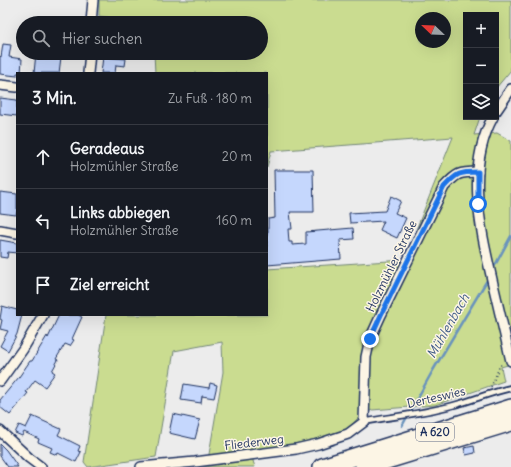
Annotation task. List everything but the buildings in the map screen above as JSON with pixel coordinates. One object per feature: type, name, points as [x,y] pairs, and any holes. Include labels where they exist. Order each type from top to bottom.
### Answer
[{"type":"highway","name":"A 620","points":[[322,467],[511,408]]},
{"type":"highway","name":"A 620","points":[[364,467],[511,422]]},
{"type":"street","points":[[92,16],[93,0]]},
{"type":"street","points":[[88,72],[89,60]]},
{"type":"street","points":[[0,85],[16,87]]},
{"type":"street","points":[[499,107],[511,89]]},
{"type":"street","points":[[492,120],[482,147],[478,172],[478,204],[483,238],[511,361]]},
{"type":"street","name":"Holzmühler Straße","points":[[364,422],[366,357],[370,339],[444,187],[455,175],[464,172],[478,172]]},
{"type":"street","points":[[0,230],[16,232]]},
{"type":"street","points":[[0,381],[23,349],[42,316]]},
{"type":"street","name":"Fliederweg","points":[[141,467],[195,462],[296,449],[318,444],[348,434],[364,422]]},
{"type":"street","points":[[0,431],[41,467]]},
{"type":"lane","name":"Derteswies","points":[[364,422],[458,404],[491,392],[511,388]]},
{"type":"path","points":[[491,392],[490,388],[500,366]]},
{"type":"green space","points":[[99,0],[511,0],[511,70],[499,84],[499,12],[463,12],[463,120],[479,120],[474,135],[497,133],[511,141],[511,364],[501,367],[504,381],[435,405],[372,410],[358,418],[350,427],[338,434],[254,453],[253,461],[255,467],[199,467],[207,466],[223,372],[222,342],[174,351],[156,457],[88,467],[84,462],[106,316],[268,316],[268,269],[404,260],[453,137],[271,151],[268,163],[268,72],[155,72],[154,60],[268,60],[268,16],[99,16]]},
{"type":"waterway","name":"Mühlenbach","points":[[493,269],[511,236]]},
{"type":"waterway","name":"Mühlenbach","points":[[402,426],[432,372],[489,277]]},
{"type":"route","points":[[370,339],[444,187],[455,175],[464,172],[478,172],[478,204]]}]
